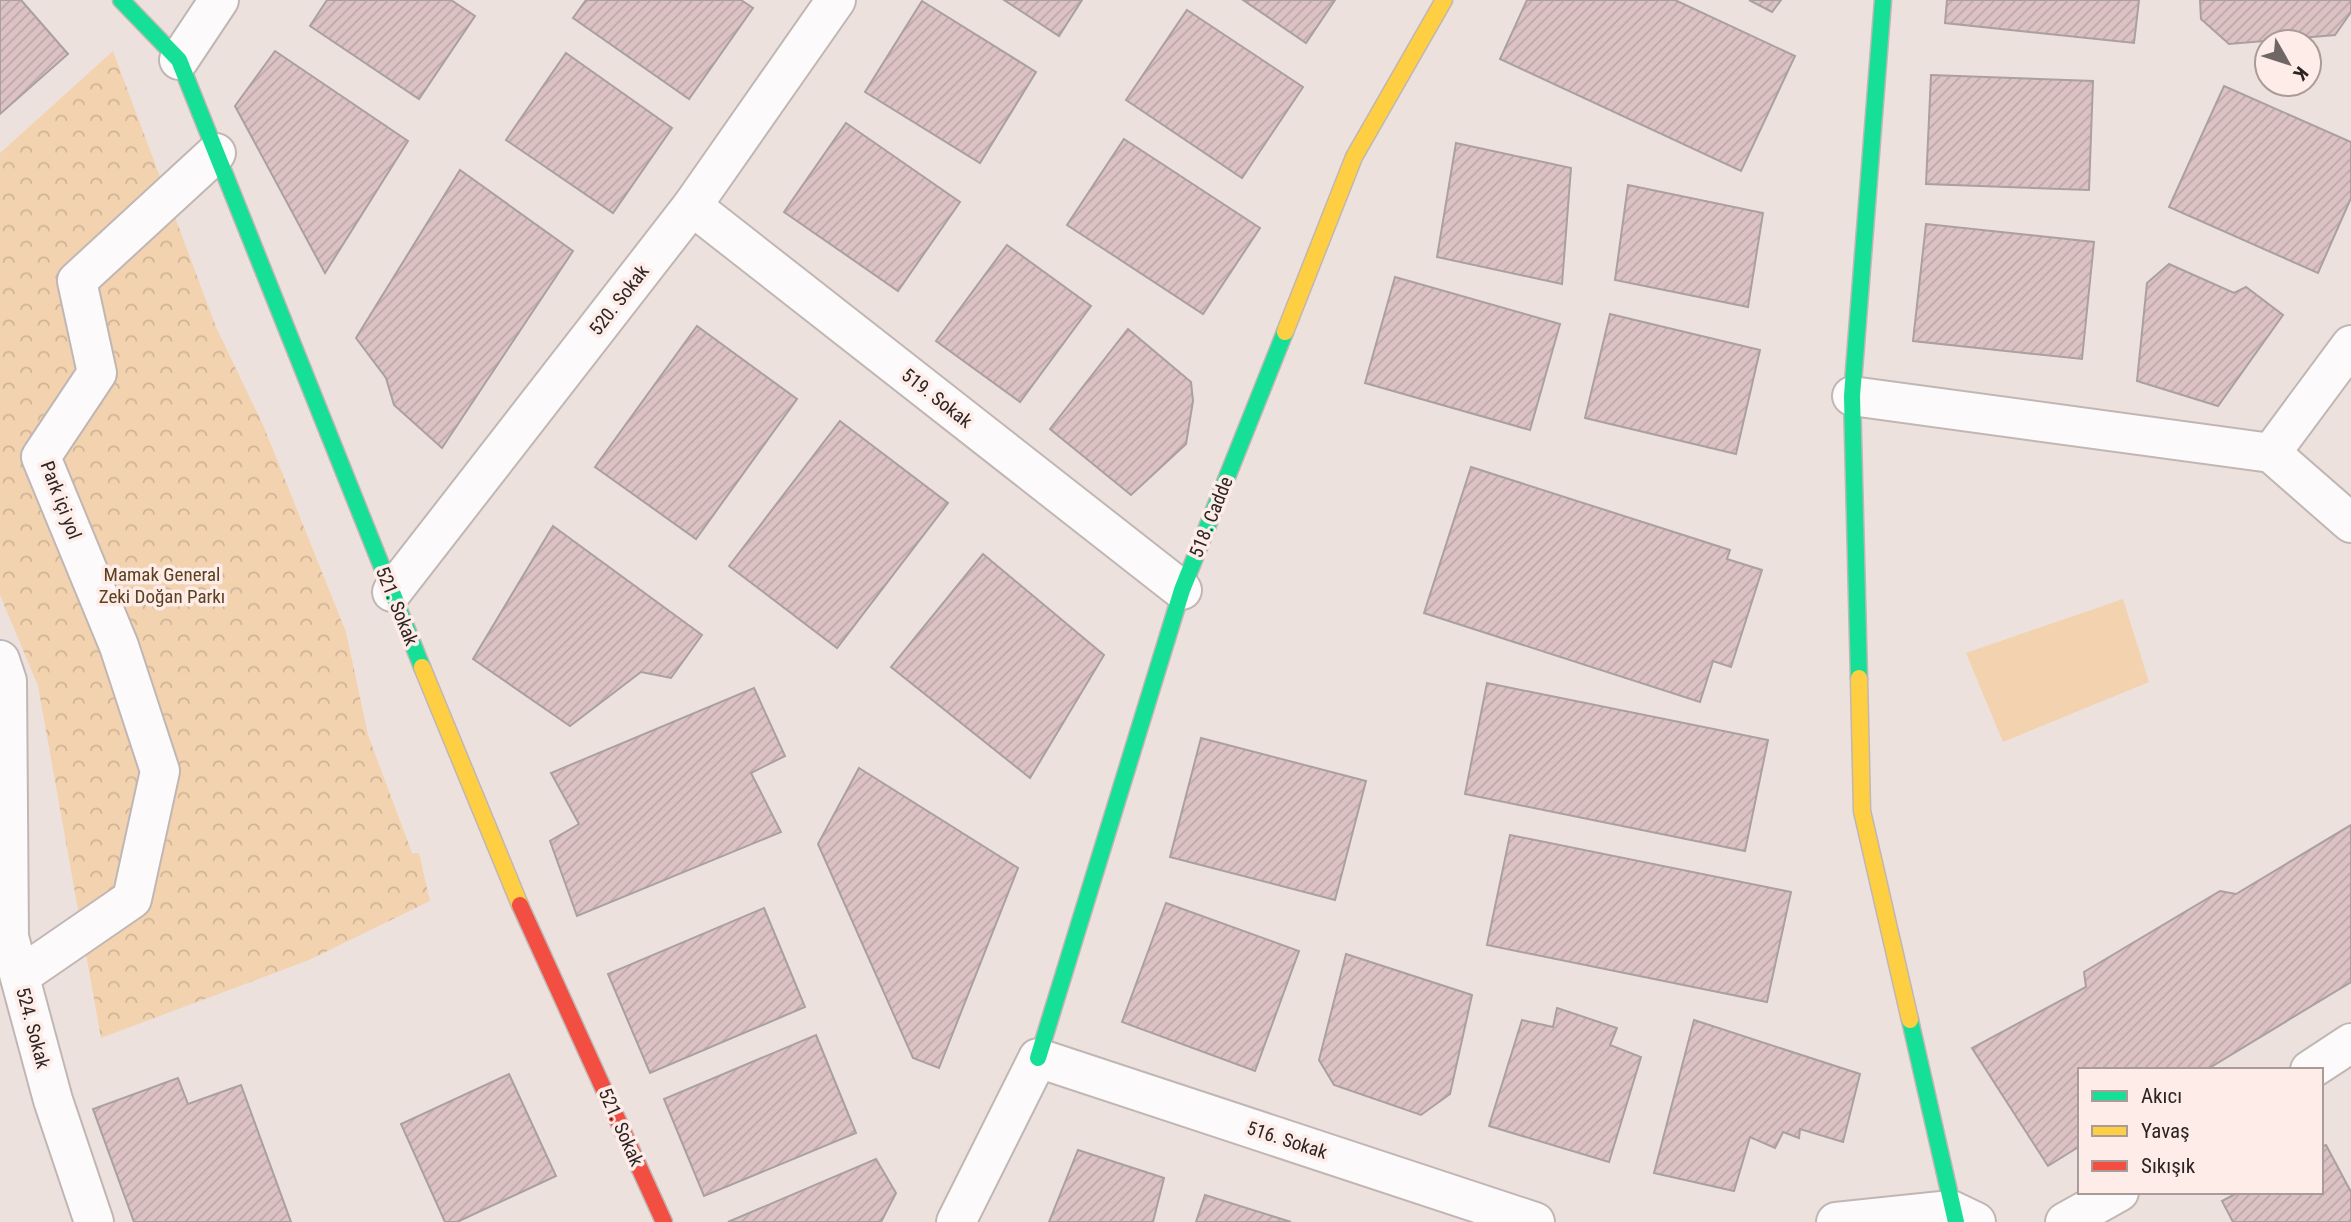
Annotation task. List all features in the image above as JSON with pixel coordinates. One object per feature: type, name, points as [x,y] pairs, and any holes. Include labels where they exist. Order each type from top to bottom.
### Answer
[{"type":"street","name":"521. Sokak","points":[[121,0],[179,60],[494,847],[664,1222]]},
{"type":"street","points":[[179,60],[219,0]]},
{"type":"street","name":"520. Sokak","points":[[392,592],[692,206],[836,0]]},
{"type":"street","name":"518. Cadde","points":[[1038,1058],[1182,590],[1354,157],[1444,0]]},
{"type":"street","points":[[1836,1222],[1961,1218],[1862,811],[1852,396],[1883,0]]},
{"type":"street","name":"Park içi yol","points":[[20,976],[132,899],[160,771],[119,646],[41,457],[97,373],[78,281],[216,153]]},
{"type":"street","name":"519. Sokak","points":[[692,206],[1182,590]]},
{"type":"street","points":[[2271,453],[2351,345]]},
{"type":"street","points":[[1852,396],[2271,453],[2351,523]]},
{"type":"street","name":"524. Sokak","points":[[0,660],[8,681],[5,937],[20,976],[53,1100],[94,1222]]},
{"type":"street","points":[[2313,1068],[2351,1043]]},
{"type":"street","points":[[956,1222],[1038,1058]]},
{"type":"street","name":"516. Sokak","points":[[1038,1058],[1535,1222]]},
{"type":"street","points":[[2065,1222],[2115,1194]]},
{"type":"green space","name":"Mamak General Zeki Doğan Parkı","points":[[113,51],[216,327],[263,425],[346,632],[368,735],[412,853],[419,853],[430,901],[309,960],[101,1038],[38,686],[0,595],[0,153]]},
{"type":"green space","points":[[2123,599],[2149,682],[2003,742],[1966,653]]},
{"type":"building","points":[[0,0],[21,0],[68,54],[0,114]]},
{"type":"building","points":[[327,0],[451,0],[475,16],[419,99],[310,26]]},
{"type":"building","points":[[586,0],[741,0],[753,8],[689,99],[573,18]]},
{"type":"building","points":[[1004,0],[1082,0],[1059,36]]},
{"type":"building","points":[[1243,0],[1335,0],[1306,43]]},
{"type":"building","points":[[1527,0],[1675,0],[1795,56],[1741,171],[1500,59]]},
{"type":"building","points":[[1749,0],[1781,0],[1772,12]]},
{"type":"building","points":[[1947,0],[2139,0],[2134,43],[1945,23]]},
{"type":"building","points":[[2200,0],[2351,0],[2351,12],[2335,35],[2323,36],[2323,28],[2253,28],[2253,42],[2229,44],[2201,19]]},
{"type":"building","points":[[922,1],[1036,72],[980,163],[865,92]]},
{"type":"building","points":[[1187,10],[1303,87],[1242,178],[1126,100]]},
{"type":"building","points":[[275,51],[408,141],[325,273],[235,106]]},
{"type":"building","points":[[566,53],[672,128],[613,213],[506,140]]},
{"type":"building","points":[[1931,75],[2093,81],[2089,190],[1926,184]]},
{"type":"building","points":[[2224,86],[2351,142],[2351,198],[2318,273],[2169,207]]},
{"type":"building","points":[[846,123],[960,202],[898,291],[784,212]]},
{"type":"building","points":[[1124,139],[1260,228],[1203,314],[1067,225]]},
{"type":"building","points":[[1456,143],[1571,168],[1562,284],[1437,257]]},
{"type":"building","points":[[460,170],[573,251],[442,448],[394,405],[386,378],[356,338]]},
{"type":"building","points":[[1628,185],[1763,213],[1748,307],[1615,280]]},
{"type":"building","points":[[1926,224],[2094,242],[2082,359],[1913,341]]},
{"type":"building","points":[[1007,245],[1091,306],[1020,402],[936,341]]},
{"type":"building","points":[[2169,264],[2234,293],[2246,287],[2283,315],[2218,406],[2137,381],[2147,283]]},
{"type":"building","points":[[1395,277],[1560,324],[1530,430],[1365,383]]},
{"type":"building","points":[[1610,314],[1760,350],[1736,454],[1585,418]]},
{"type":"building","points":[[697,326],[797,399],[696,539],[595,467]]},
{"type":"building","points":[[1128,329],[1191,382],[1193,401],[1186,444],[1131,495],[1050,429]]},
{"type":"building","points":[[840,421],[948,503],[837,648],[729,566]]},
{"type":"building","points":[[1471,467],[1730,550],[1727,559],[1762,570],[1731,667],[1713,661],[1700,702],[1424,613]]},
{"type":"building","points":[[553,526],[702,635],[671,678],[641,672],[570,726],[473,659]]},
{"type":"building","points":[[983,554],[1104,655],[1030,778],[891,667]]},
{"type":"building","points":[[1487,683],[1768,740],[1745,851],[1465,794]]},
{"type":"building","points":[[754,688],[785,756],[751,773],[781,832],[577,916],[550,841],[579,824],[551,773]]},
{"type":"building","points":[[1201,738],[1366,781],[1335,900],[1170,857]]},
{"type":"building","points":[[859,768],[1018,868],[939,1068],[913,1058],[818,844]]},
{"type":"building","points":[[2351,825],[2351,982],[2209,1068],[2078,1068],[2078,1147],[2048,1166],[1972,1048],[2086,987],[2084,972],[2220,891],[2236,894]]},
{"type":"building","points":[[1510,835],[1791,892],[1767,1002],[1487,945]]},
{"type":"building","points":[[1166,903],[1299,951],[1255,1071],[1122,1022]]},
{"type":"building","points":[[764,908],[805,1007],[650,1073],[608,974]]},
{"type":"building","points":[[1346,954],[1472,995],[1450,1094],[1421,1115],[1334,1085],[1319,1060]]},
{"type":"building","points":[[1557,1008],[1617,1028],[1610,1045],[1641,1057],[1609,1162],[1489,1126],[1522,1020],[1553,1027]]},
{"type":"building","points":[[1694,1020],[1860,1074],[1843,1142],[1800,1129],[1799,1138],[1783,1132],[1775,1148],[1750,1137],[1734,1191],[1654,1173]]},
{"type":"building","points":[[816,1035],[856,1133],[704,1196],[664,1099]]},
{"type":"building","points":[[509,1074],[556,1176],[457,1222],[445,1222],[401,1124]]},
{"type":"building","points":[[178,1078],[188,1104],[241,1085],[291,1222],[134,1222],[93,1109]]},
{"type":"building","points":[[2326,1145],[2351,1192],[2351,1222],[2233,1222],[2222,1201],[2235,1194],[2323,1194],[2323,1146]]},
{"type":"building","points":[[1078,1150],[1164,1178],[1153,1222],[1049,1222]]},
{"type":"building","points":[[876,1159],[896,1193],[881,1222],[728,1222]]},
{"type":"building","points":[[1205,1195],[1291,1222],[1196,1222]]},
{"type":"traffic: fast","points":[[121,0],[179,60],[422,667]]},
{"type":"traffic: fast","points":[[1859,678],[1852,396],[1883,0]]},
{"type":"traffic: fast","points":[[1038,1058],[1182,590],[1285,332]]},
{"type":"traffic: fast","points":[[1910,1020],[1956,1222]]},
{"type":"traffic: slow","points":[[1285,332],[1354,157],[1444,0]]},
{"type":"traffic: slow","points":[[422,667],[520,905]]},
{"type":"traffic: slow","points":[[1859,678],[1862,811],[1910,1020]]},
{"type":"traffic: jam","points":[[520,905],[664,1222]]}]
